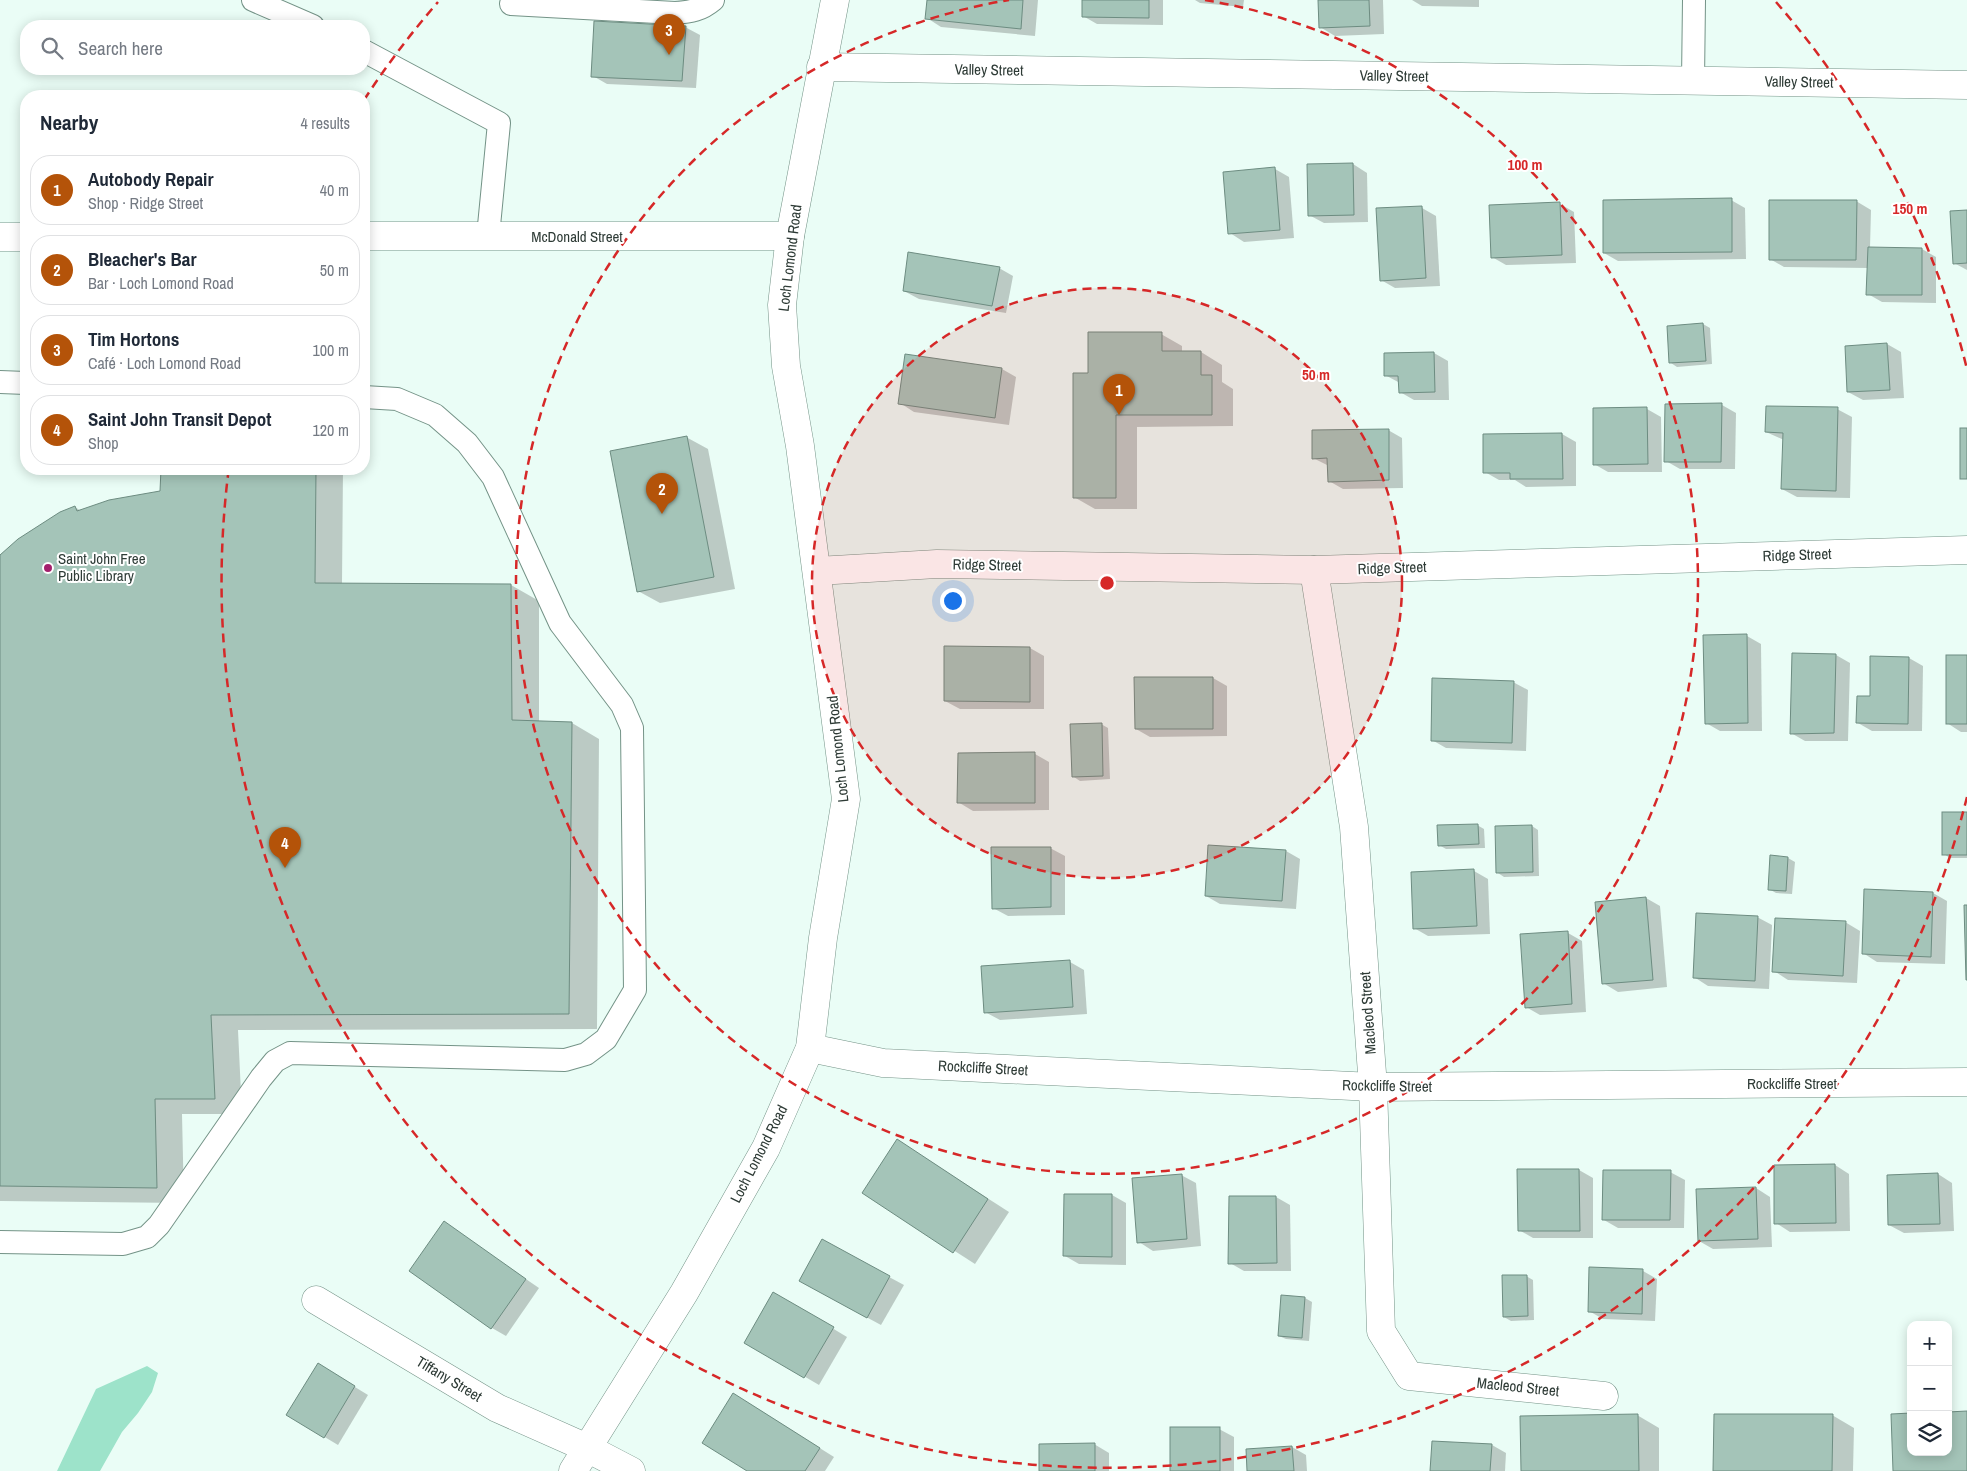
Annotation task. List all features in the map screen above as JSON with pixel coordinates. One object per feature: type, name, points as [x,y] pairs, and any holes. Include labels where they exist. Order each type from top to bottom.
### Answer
[{"type":"street","name":"Loch Lomond Road","points":[[573,1471],[684,1293],[766,1148],[810,1048],[823,938],[846,799],[800,446],[786,366],[782,305],[790,236],[835,0]]},
{"type":"street","name":"Valley Street","points":[[821,67],[1967,85]]},
{"type":"street","points":[[0,236],[20,236]]},
{"type":"street","name":"McDonald Street","points":[[370,236],[790,236]]},
{"type":"street","name":"Ridge Street","points":[[817,571],[937,564],[1314,570],[1967,550]]},
{"type":"street","name":"Macleod Street","points":[[1314,570],[1354,827],[1373,1087],[1381,1331],[1409,1376],[1604,1396]]},
{"type":"street","name":"Rockcliffe Street","points":[[810,1048],[883,1063],[1373,1087],[1967,1082]]},
{"type":"street","name":"Tiffany Street","points":[[316,1300],[497,1408],[587,1448],[630,1471]]},
{"type":"lane","points":[[253,0],[298,20]]},
{"type":"lane","points":[[511,4],[675,13],[702,9],[713,0]]},
{"type":"lane","points":[[1693,81],[1694,0]]},
{"type":"lane","points":[[370,54],[500,123],[488,236]]},
{"type":"lane","points":[[0,382],[20,383]]},
{"type":"lane","points":[[0,1242],[123,1244],[147,1237],[159,1225],[261,1078],[275,1061],[290,1053],[565,1060],[586,1054],[606,1039],[622,1016],[636,990],[632,728],[622,705],[560,623],[493,477],[467,443],[434,415],[397,399],[370,398]]},
{"type":"green space","points":[[147,1366],[158,1373],[152,1392],[122,1432],[100,1471],[57,1471],[96,1389]]},
{"type":"building","points":[[927,0],[1023,0],[1021,29],[925,19]]},
{"type":"building","points":[[1082,0],[1149,0],[1149,18],[1082,17]]},
{"type":"building","points":[[1318,0],[1369,0],[1370,26],[1319,28]]},
{"type":"building","points":[[594,21],[686,26],[682,81],[591,77]]},
{"type":"building","points":[[1353,163],[1354,215],[1308,216],[1307,164]]},
{"type":"building","points":[[1275,167],[1280,230],[1228,234],[1223,172]]},
{"type":"building","points":[[1732,198],[1732,252],[1603,253],[1603,200]]},
{"type":"building","points":[[1769,200],[1857,200],[1856,260],[1769,260]]},
{"type":"building","points":[[1560,202],[1562,255],[1491,258],[1489,205]]},
{"type":"building","points":[[1422,206],[1426,278],[1380,281],[1376,208]]},
{"type":"building","points":[[1967,210],[1967,263],[1953,264],[1950,211]]},
{"type":"building","points":[[1868,247],[1922,248],[1922,295],[1866,295]]},
{"type":"building","points":[[908,252],[1000,267],[992,306],[903,291]]},
{"type":"building","points":[[1703,323],[1706,361],[1669,363],[1667,326]]},
{"type":"building","points":[[1088,332],[1162,332],[1162,351],[1201,351],[1201,375],[1212,375],[1212,415],[1116,415],[1116,498],[1073,498],[1073,373],[1088,373]]},
{"type":"building","points":[[1887,343],[1890,390],[1847,392],[1845,346]]},
{"type":"building","points":[[1434,352],[1435,392],[1399,393],[1398,376],[1384,376],[1384,353]]},
{"type":"building","points":[[905,354],[1002,368],[995,418],[898,404]]},
{"type":"building","points":[[1722,403],[1721,462],[1664,462],[1665,404]]},
{"type":"building","points":[[1766,406],[1838,407],[1836,491],[1781,489],[1783,433],[1765,432]]},
{"type":"building","points":[[1647,407],[1648,464],[1593,465],[1593,408]]},
{"type":"building","points":[[1960,428],[1967,428],[1967,479],[1960,479]]},
{"type":"building","points":[[1389,429],[1389,480],[1328,482],[1327,458],[1312,459],[1312,430]]},
{"type":"building","points":[[1562,433],[1563,479],[1510,479],[1510,473],[1483,473],[1483,434]]},
{"type":"building","points":[[687,436],[714,577],[637,592],[610,451]]},
{"type":"building","points":[[161,475],[316,475],[315,583],[511,584],[512,720],[572,722],[569,1014],[211,1015],[215,1099],[155,1099],[157,1188],[0,1186],[0,555],[18,539],[60,512],[75,506],[77,511],[109,500],[160,491]]},
{"type":"building","points":[[1747,634],[1748,723],[1705,724],[1703,635]]},
{"type":"building","points":[[944,646],[1030,647],[1030,702],[944,701]]},
{"type":"building","points":[[1792,653],[1836,654],[1834,733],[1790,734]]},
{"type":"building","points":[[1946,655],[1967,655],[1967,724],[1946,724]]},
{"type":"building","points":[[1870,656],[1909,657],[1908,724],[1856,723],[1857,696],[1870,696]]},
{"type":"building","points":[[1134,677],[1213,677],[1213,729],[1135,729]]},
{"type":"building","points":[[1432,678],[1514,681],[1512,743],[1431,741]]},
{"type":"building","points":[[1102,723],[1103,776],[1072,777],[1070,724]]},
{"type":"building","points":[[1035,752],[1035,803],[957,803],[958,753]]},
{"type":"building","points":[[1942,812],[1967,812],[1967,855],[1942,855]]},
{"type":"building","points":[[1478,824],[1479,844],[1438,846],[1437,825]]},
{"type":"building","points":[[1532,825],[1533,872],[1496,873],[1495,826]]},
{"type":"building","points":[[1208,845],[1286,850],[1282,901],[1205,896]]},
{"type":"building","points":[[991,847],[1051,847],[1051,907],[992,909]]},
{"type":"building","points":[[1770,855],[1788,857],[1786,891],[1768,890]]},
{"type":"building","points":[[1474,869],[1477,926],[1413,929],[1411,872]]},
{"type":"building","points":[[1864,889],[1933,892],[1931,957],[1862,954]]},
{"type":"building","points":[[1646,897],[1653,980],[1602,984],[1595,902]]},
{"type":"building","points":[[1964,905],[1967,905],[1967,980],[1966,980]]},
{"type":"building","points":[[1696,913],[1758,916],[1755,981],[1693,978]]},
{"type":"building","points":[[1775,918],[1846,921],[1843,976],[1772,972]]},
{"type":"building","points":[[1568,931],[1572,1004],[1525,1008],[1520,934]]},
{"type":"building","points":[[1070,960],[1073,1007],[984,1013],[981,966]]},
{"type":"building","points":[[897,1139],[988,1199],[953,1253],[862,1193]]},
{"type":"building","points":[[1835,1164],[1836,1223],[1774,1224],[1774,1165]]},
{"type":"building","points":[[1517,1169],[1579,1169],[1580,1231],[1518,1231]]},
{"type":"building","points":[[1603,1170],[1671,1170],[1670,1220],[1602,1220]]},
{"type":"building","points":[[1938,1173],[1940,1224],[1888,1225],[1887,1175]]},
{"type":"building","points":[[1182,1174],[1187,1239],[1137,1243],[1132,1178]]},
{"type":"building","points":[[1756,1187],[1758,1239],[1698,1241],[1696,1189]]},
{"type":"building","points":[[1064,1194],[1112,1194],[1112,1257],[1063,1256]]},
{"type":"building","points":[[1229,1196],[1276,1196],[1277,1263],[1228,1264]]},
{"type":"building","points":[[444,1221],[526,1279],[491,1329],[409,1271]]},
{"type":"building","points":[[822,1239],[890,1276],[867,1318],[799,1281]]},
{"type":"building","points":[[1589,1267],[1643,1269],[1642,1314],[1588,1312]]},
{"type":"building","points":[[1502,1275],[1527,1275],[1528,1316],[1503,1317]]},
{"type":"building","points":[[773,1292],[834,1327],[804,1378],[744,1343]]},
{"type":"building","points":[[1281,1295],[1305,1297],[1302,1338],[1278,1336]]},
{"type":"building","points":[[318,1363],[355,1386],[324,1438],[286,1415]]},
{"type":"building","points":[[733,1393],[820,1448],[805,1471],[747,1471],[702,1443]]},
{"type":"building","points":[[1967,1411],[1967,1471],[1893,1471],[1891,1414],[1907,1413],[1907,1456],[1952,1456],[1952,1412]]},
{"type":"building","points":[[1638,1414],[1639,1471],[1521,1471],[1520,1416]]},
{"type":"building","points":[[1714,1414],[1833,1414],[1832,1471],[1713,1471]]},
{"type":"building","points":[[1170,1427],[1220,1427],[1220,1471],[1170,1471]]},
{"type":"building","points":[[1432,1441],[1492,1444],[1490,1471],[1430,1471]]},
{"type":"building","points":[[1095,1443],[1095,1471],[1039,1471],[1039,1444]]},
{"type":"building","points":[[1292,1446],[1294,1471],[1247,1471],[1246,1449]]},
{"type":"place","name":"Tim Hortons","points":[[669,55]]},
{"type":"place","name":"Autobody Repair","points":[[1119,415]]},
{"type":"place","name":"Bleacher's Bar","points":[[662,514]]},
{"type":"place","name":"Saint John Free Public Library","points":[[48,568]]},
{"type":"place","name":"Saint John Transit Depot","points":[[285,868]]}]
